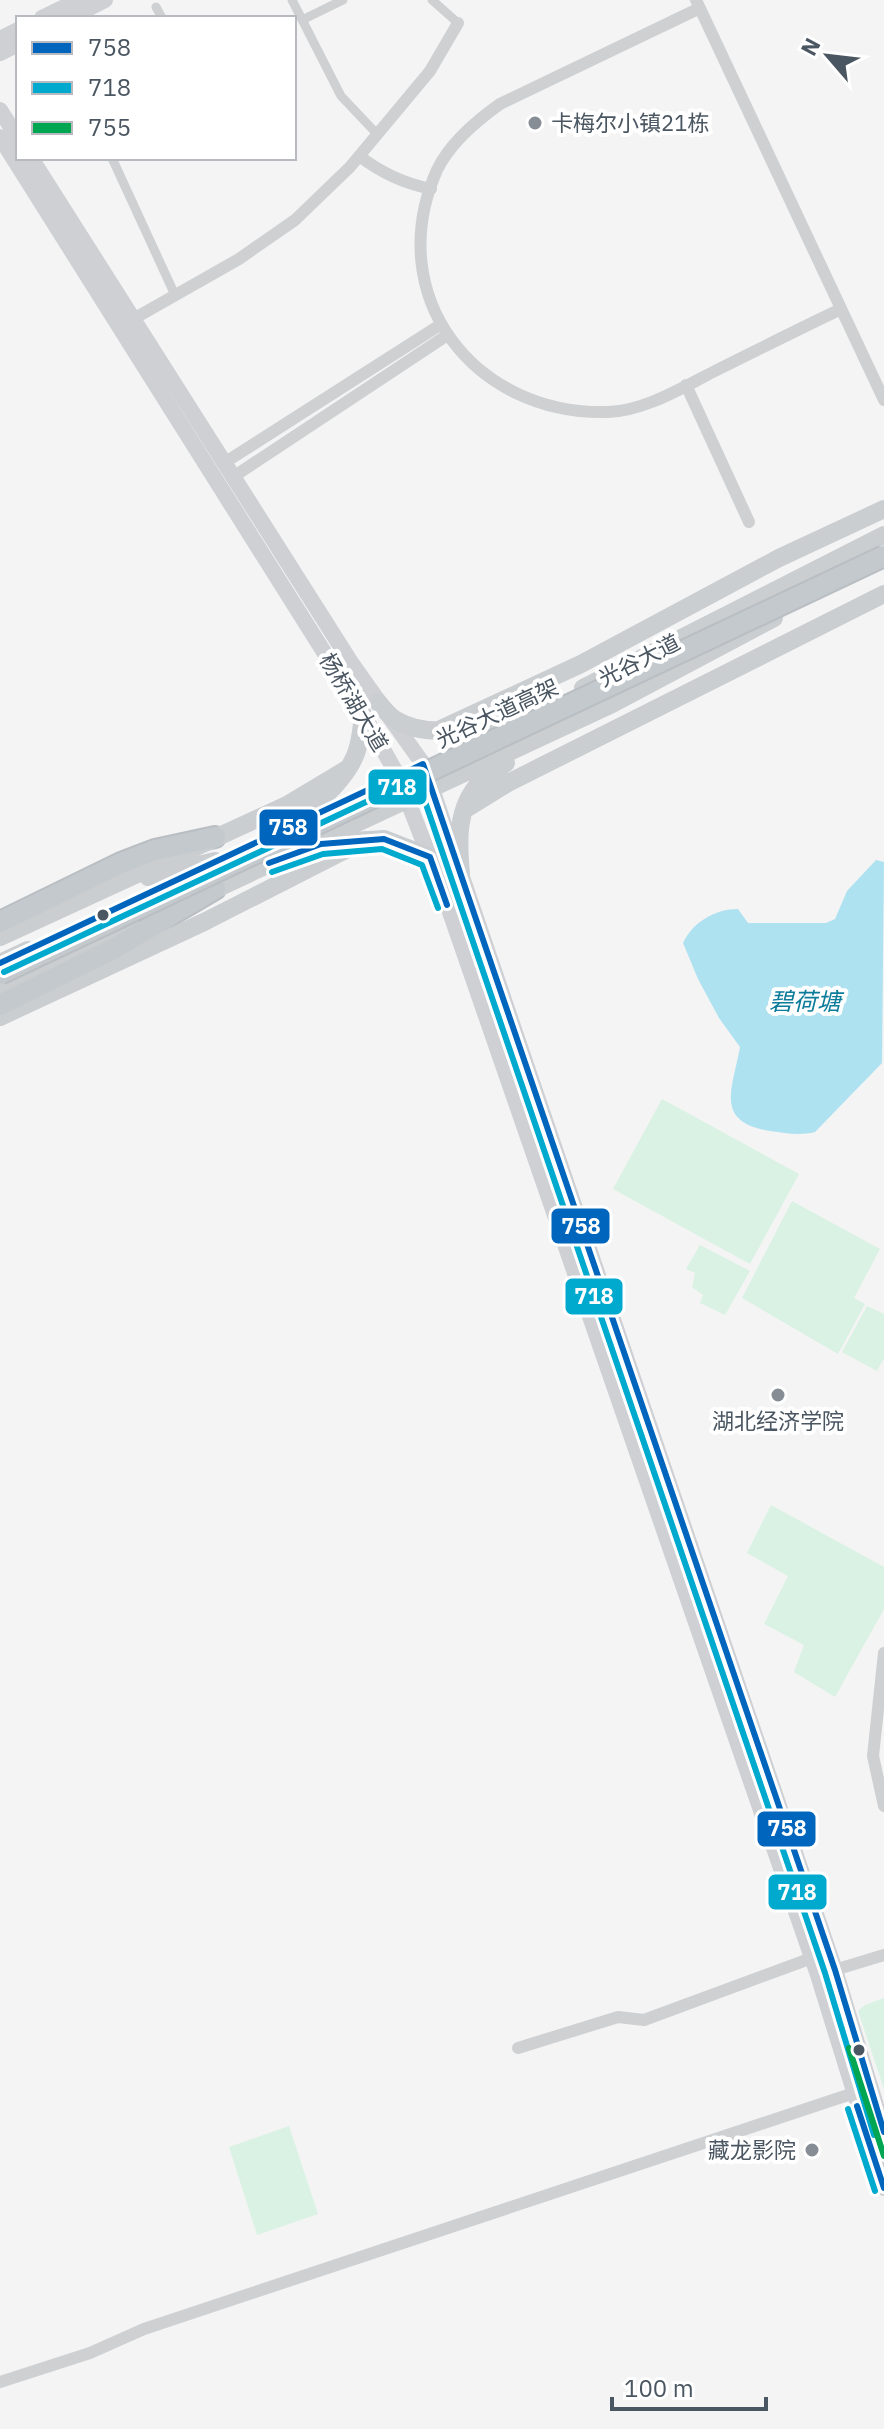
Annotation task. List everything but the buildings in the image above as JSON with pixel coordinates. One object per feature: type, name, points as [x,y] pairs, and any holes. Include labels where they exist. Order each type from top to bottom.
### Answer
[{"type":"highway","name":"光谷大道高架","points":[[0,974],[884,556]]},
{"type":"highway","name":"光谷大道高架","points":[[0,984],[884,567]]},
{"type":"highway","points":[[0,922],[144,854],[215,837]]},
{"type":"highway","points":[[0,1005],[115,948],[215,889]]},
{"type":"main road","points":[[46,16],[79,0]]},
{"type":"main road","points":[[73,16],[105,0]]},
{"type":"main road","points":[[0,110],[16,135]]},
{"type":"main road","name":"杨桥湖大道","points":[[0,137],[125,323],[371,708],[423,764],[835,1970],[884,2132]]},
{"type":"main road","name":"杨桥湖大道","points":[[32,160],[125,323],[229,470],[371,708],[430,857],[818,1975],[884,2188]]},
{"type":"main road","points":[[441,729],[581,664],[792,552],[884,509]]},
{"type":"main road","name":"光谷大道","points":[[0,963],[537,711],[884,535]]},
{"type":"main road","points":[[677,640],[792,552]]},
{"type":"main road","name":"光谷大道","points":[[0,992],[542,737],[621,699],[804,602],[884,567]]},
{"type":"main road","points":[[464,810],[508,783],[884,594]]},
{"type":"main road","points":[[621,699],[719,677]]},
{"type":"main road","points":[[291,826],[326,795],[347,769],[358,749],[371,708],[420,729],[458,730],[537,711]]},
{"type":"main road","points":[[461,874],[457,834],[464,810],[479,783],[542,737]]},
{"type":"main road","points":[[0,937],[287,805],[347,769]]},
{"type":"main road","points":[[286,855],[321,844],[384,839],[430,857]]},
{"type":"main road","points":[[0,1017],[204,922],[365,840]]},
{"type":"main road","points":[[104,888],[215,861]]},
{"type":"street","points":[[292,0],[298,18],[341,96],[377,134]]},
{"type":"street","points":[[298,18],[343,0]]},
{"type":"street","points":[[125,323],[239,259],[295,220],[359,156],[430,71],[458,23],[432,0]]},
{"type":"street","points":[[841,309],[649,402],[611,412],[567,410],[535,402],[506,390],[481,372],[443,330],[425,278],[420,240],[431,189],[438,168],[474,122],[500,104],[698,4],[884,400]]},
{"type":"street","points":[[156,7],[161,16]]},
{"type":"street","points":[[359,156],[384,174],[406,184],[431,189]]},
{"type":"street","points":[[113,160],[175,295]]},
{"type":"street","points":[[229,470],[443,330]]},
{"type":"street","points":[[686,385],[749,522]]},
{"type":"street","points":[[884,1653],[873,1756],[884,1806]]},
{"type":"street","points":[[818,1975],[884,1955]]},
{"type":"street","points":[[518,2048],[618,2017],[644,2020],[812,1958]]},
{"type":"street","points":[[0,2382],[90,2353],[144,2329],[870,2087]]},
{"type":"green space","points":[[662,1099],[799,1174],[750,1264],[613,1189]]},
{"type":"green space","points":[[792,1201],[880,1249],[854,1298],[865,1304],[838,1354],[742,1298]]},
{"type":"green space","points":[[700,1245],[750,1271],[725,1315],[700,1303],[703,1295],[692,1287],[695,1273],[686,1269]]},
{"type":"green space","points":[[867,1306],[884,1314],[884,1358],[877,1371],[842,1352]]},
{"type":"green space","points":[[771,1505],[884,1567],[884,1609],[835,1697],[794,1672],[804,1645],[764,1624],[788,1576],[747,1553]]},
{"type":"green space","points":[[884,1998],[884,2089],[858,2011]]},
{"type":"green space","points":[[289,2126],[318,2214],[257,2235],[229,2147]]},
{"type":"water","name":"碧荷塘","points":[[876,860],[884,862],[882,1063],[815,1132],[792,1134],[752,1126],[740,1120],[731,1101],[740,1047],[719,1018],[683,943],[699,923],[713,914],[729,910],[738,909],[748,923],[826,923],[835,919],[847,891]]},
{"type":"transit line","name":"758","points":[[0,963],[423,764],[835,1970],[884,2132]]},
{"type":"transit line","name":"718","points":[[4,972],[417,778],[825,1973],[874,2135]]},
{"type":"transit line","name":"758","points":[[269,863],[321,844],[384,839],[430,857],[447,905]]},
{"type":"transit line","name":"718","points":[[272,872],[323,854],[382,849],[422,865],[438,908]]},
{"type":"transit line","name":"755","points":[[849,2048],[884,2156]]},
{"type":"transit line","name":"758","points":[[857,2106],[884,2188]]},
{"type":"transit line","name":"718","points":[[848,2109],[875,2191]]},
{"type":"place","name":"卡梅尔小镇21栋","points":[[535,123]]},
{"type":"place","name":"湖北经济学院","points":[[778,1395]]},
{"type":"place","name":"藏龙影院","points":[[812,2150]]}]
